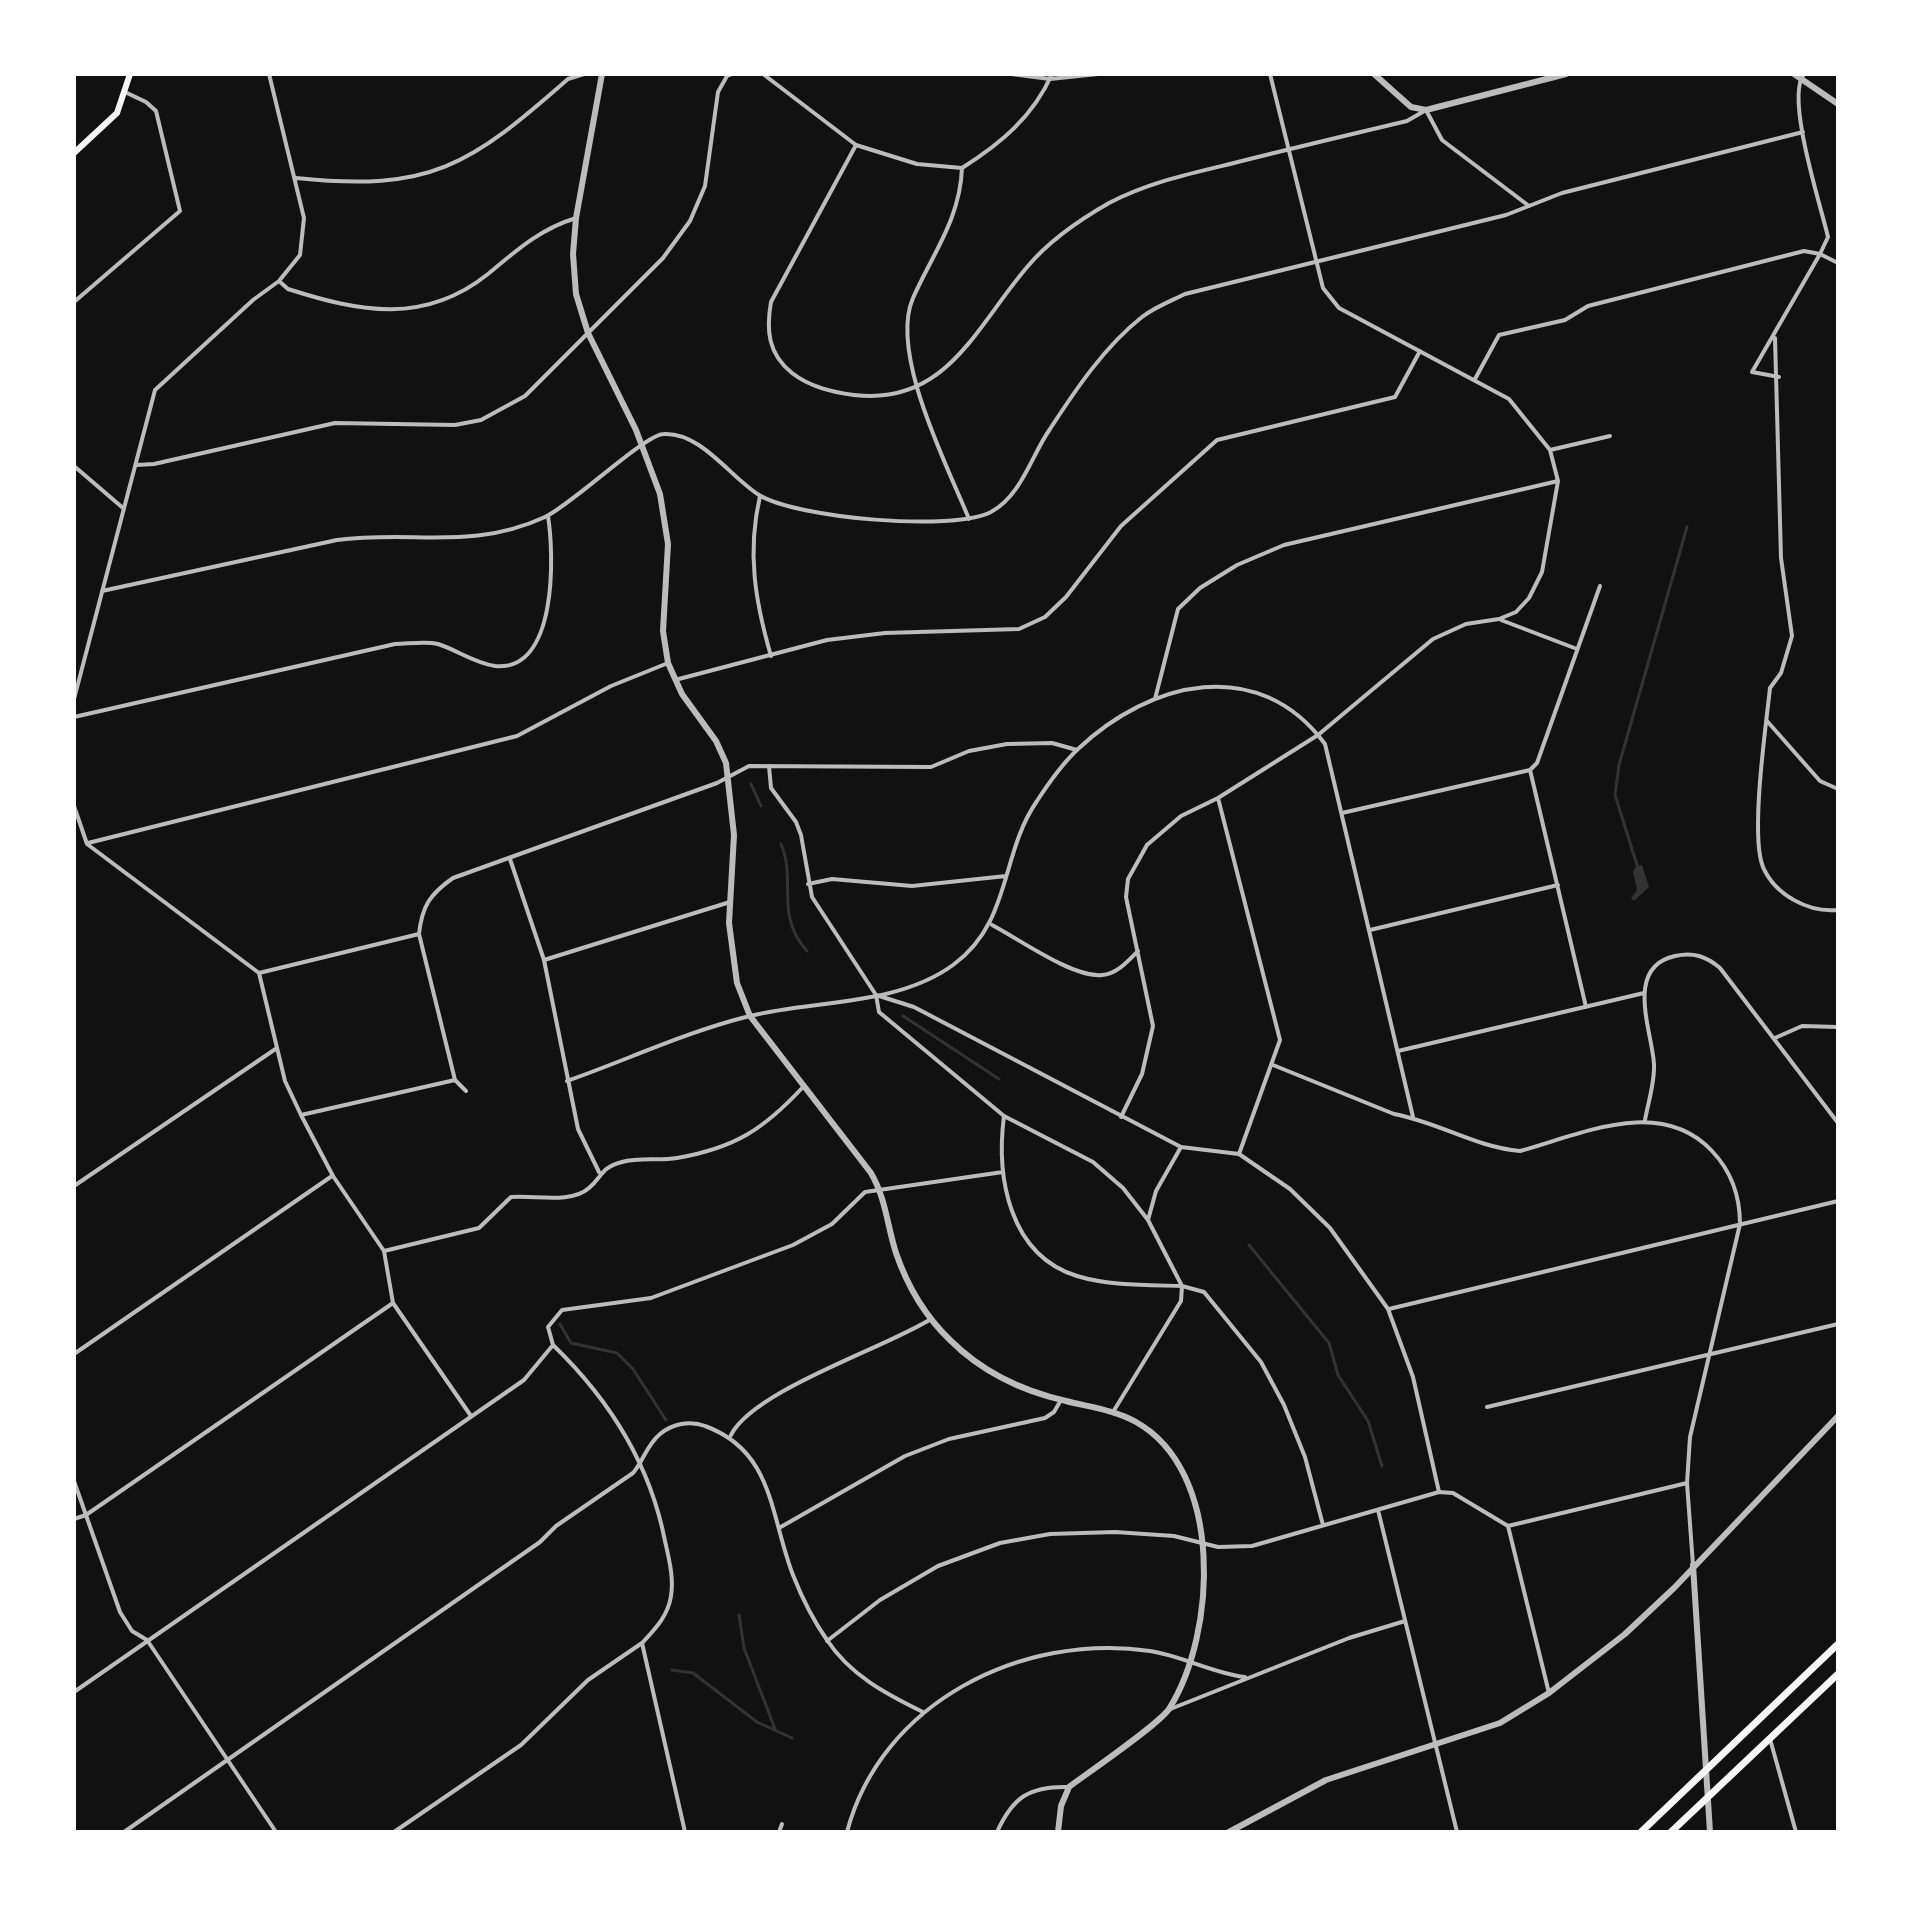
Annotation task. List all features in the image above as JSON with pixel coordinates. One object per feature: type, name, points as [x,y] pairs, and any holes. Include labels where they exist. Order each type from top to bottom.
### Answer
[{"type":"main road","points":[[74,153],[117,113],[127,93],[130,74]]},
{"type":"main road","points":[[1641,1832],[1838,1644]]},
{"type":"main road","points":[[1671,1832],[1838,1674]]},
{"type":"street","points":[[74,699],[155,390],[253,300],[279,281],[300,255],[304,237],[295,177],[269,74]]},
{"type":"street","points":[[295,177],[350,183],[396,181],[437,172],[475,155],[568,79],[584,74]]},
{"type":"street","points":[[602,74],[576,218],[573,254],[576,294],[588,333],[642,445],[660,494],[668,544],[663,631],[668,663],[675,680],[716,741],[728,776],[734,835],[730,902],[732,963],[750,1016],[881,1190],[904,1272],[931,1319],[960,1349],[992,1373],[1061,1400],[1113,1412],[1137,1422],[1163,1444],[1180,1468],[1191,1495],[1203,1544],[1203,1597],[1189,1660],[1168,1710]]},
{"type":"street","points":[[136,465],[154,464],[335,423],[455,425],[481,420],[525,396],[663,258],[690,221],[705,186],[718,92],[727,76],[732,74]]},
{"type":"street","points":[[763,74],[856,145],[917,164],[962,168],[999,145],[1030,113],[1051,76]]},
{"type":"street","points":[[1011,74],[1098,74]]},
{"type":"street","points":[[1121,1117],[1142,1074],[1153,1026],[1129,916],[1128,879],[1147,845],[1181,816],[1218,798],[1318,735],[1433,639],[1466,624],[1499,619],[1516,612],[1529,598],[1542,572],[1558,481],[1550,450],[1509,399],[1339,308],[1323,288],[1270,74]]},
{"type":"street","points":[[1374,74],[1411,107],[1426,110]]},
{"type":"street","points":[[856,145],[771,302],[767,324],[771,346],[784,366],[803,381],[834,392],[874,397],[916,390],[947,368],[1029,264],[1070,229],[1108,204],[1149,184],[1407,121],[1426,110],[1566,74]]},
{"type":"street","points":[[1800,76],[1838,104]]},
{"type":"street","points":[[1779,377],[1752,372],[1775,338],[1789,303],[1828,237],[1803,132],[1799,108],[1800,76]]},
{"type":"street","points":[[74,302],[180,211],[156,111],[127,93]]},
{"type":"street","points":[[1426,110],[1442,140],[1529,207]]},
{"type":"street","points":[[102,591],[116,591],[337,540],[383,536],[461,540],[506,532],[548,516],[601,480],[642,445],[664,433],[688,439],[760,496],[809,513],[862,520],[969,519],[991,512],[1010,496],[1048,431],[1095,365],[1144,315],[1185,294],[1529,207],[1562,193],[1803,132]]},
{"type":"street","points":[[962,168],[961,194],[955,217],[911,302],[908,346],[916,390],[969,519]]},
{"type":"street","points":[[279,281],[288,289],[368,310],[398,310],[443,301],[485,276],[528,240],[552,225],[576,218]]},
{"type":"street","points":[[1475,379],[1499,335],[1565,320],[1588,306],[1804,251],[1820,254],[1838,263]]},
{"type":"street","points":[[1775,338],[1779,377],[1781,558],[1792,636],[1781,673],[1770,688],[1759,829],[1762,866],[1781,892],[1808,907],[1838,910]]},
{"type":"street","points":[[675,680],[827,640],[885,633],[1019,629],[1045,617],[1066,597],[1121,526],[1217,440],[1395,397],[1420,351]]},
{"type":"street","points":[[1550,450],[1610,436]]},
{"type":"street","points":[[74,466],[123,508]]},
{"type":"street","points":[[1155,699],[1178,609],[1200,588],[1237,565],[1284,545],[1558,481]]},
{"type":"street","points":[[760,496],[753,575],[756,604],[771,656]]},
{"type":"street","points":[[74,717],[395,644],[435,643],[479,662],[499,666],[515,661],[527,653],[545,623],[554,550],[548,516]]},
{"type":"street","points":[[1342,813],[1530,770],[1537,763],[1600,586]]},
{"type":"street","points":[[1499,619],[1577,649]]},
{"type":"street","points":[[87,844],[517,736],[611,686],[668,663]]},
{"type":"street","points":[[567,1081],[750,1016],[876,995],[917,984],[954,965],[992,925],[1006,876],[1034,804],[1077,750],[1115,722],[1155,699],[1207,684],[1236,686],[1268,695],[1325,744],[1413,1117]]},
{"type":"street","points":[[1767,721],[1820,781],[1838,789]]},
{"type":"street","points":[[466,1091],[455,1080],[419,934],[421,910],[433,893],[453,878],[510,859],[749,766],[931,767],[969,751],[1007,744],[1052,743],[1077,750]]},
{"type":"street","points":[[769,766],[771,788],[796,822],[801,835],[812,897],[876,995],[879,1012],[1004,1116],[1093,1162],[1123,1188],[1148,1220],[1182,1286],[1181,1301],[1113,1412]]},
{"type":"street","points":[[1530,770],[1586,1007]]},
{"type":"street","points":[[1218,798],[1280,1040],[1239,1154]]},
{"type":"street","points":[[74,806],[87,844],[259,973],[285,1081],[301,1115],[333,1176],[384,1251],[393,1303],[471,1416]]},
{"type":"street","points":[[510,859],[544,960],[578,1129],[599,1172]]},
{"type":"street","points":[[808,884],[832,879],[912,886],[1006,876]]},
{"type":"street","points":[[1370,930],[1558,885]]},
{"type":"street","points":[[544,960],[730,902]]},
{"type":"street","points":[[992,925],[1083,974],[1104,976],[1123,967],[1138,951]]},
{"type":"street","points":[[259,973],[419,934]]},
{"type":"street","points":[[1645,1120],[1654,1067],[1644,993],[1649,975],[1662,959],[1687,954],[1708,958],[1838,1123]]},
{"type":"street","points":[[1398,1051],[1644,993]]},
{"type":"street","points":[[876,995],[914,1007],[1181,1147],[1239,1154],[1290,1189],[1330,1228],[1388,1309],[1413,1377],[1439,1492]]},
{"type":"street","points":[[1774,1038],[1802,1026],[1838,1027]]},
{"type":"street","points":[[74,1186],[277,1048]]},
{"type":"street","points":[[1273,1065],[1394,1114],[1413,1117],[1466,1139],[1520,1151],[1645,1120],[1671,1124],[1699,1137],[1723,1163],[1737,1191],[1740,1224],[1712,1354],[1690,1437],[1687,1483],[1710,1832]]},
{"type":"street","points":[[301,1115],[455,1080]]},
{"type":"street","points":[[384,1251],[479,1228],[511,1197],[565,1198],[589,1188],[599,1172],[623,1162],[676,1158],[744,1138],[767,1124],[805,1086]]},
{"type":"street","points":[[1004,1116],[1003,1172],[1010,1208],[1025,1239],[1048,1263],[1077,1276],[1129,1284],[1182,1286],[1204,1292],[1261,1362],[1284,1405],[1305,1457],[1323,1525]]},
{"type":"street","points":[[1148,1220],[1156,1191],[1181,1147]]},
{"type":"street","points":[[394,1832],[521,1745],[588,1680],[642,1643],[662,1622],[671,1598],[671,1572],[660,1514],[642,1463],[607,1406],[553,1345],[548,1327],[562,1310],[651,1298],[705,1279],[819,1232],[865,1192],[1003,1172]]},
{"type":"street","points":[[74,1354],[333,1176]]},
{"type":"street","points":[[1388,1309],[1838,1201]]},
{"type":"street","points":[[74,1519],[86,1515],[393,1303]]},
{"type":"street","points":[[731,1435],[738,1422],[803,1381],[931,1319]]},
{"type":"street","points":[[1487,1407],[1838,1324]]},
{"type":"street","points":[[74,1692],[524,1380],[553,1345]]},
{"type":"street","points":[[779,1528],[905,1456],[949,1439],[1045,1418],[1054,1412],[1061,1400]]},
{"type":"street","points":[[1229,1832],[1326,1780],[1500,1723],[1549,1693],[1625,1634],[1838,1416]]},
{"type":"street","points":[[124,1832],[540,1542],[556,1526],[633,1473],[642,1463],[645,1449],[661,1433],[678,1424],[700,1424],[731,1435],[749,1452],[806,1607],[827,1641],[848,1667],[885,1694],[923,1712]]},
{"type":"street","points":[[74,1481],[120,1612],[132,1631],[147,1640],[276,1832]]},
{"type":"street","points":[[827,1641],[880,1600],[938,1566],[1000,1543],[1050,1534],[1115,1532],[1174,1536],[1203,1544],[1252,1546],[1439,1492],[1453,1493],[1508,1526],[1687,1483]]},
{"type":"street","points":[[1378,1510],[1457,1832]]},
{"type":"street","points":[[1508,1526],[1549,1693]]},
{"type":"street","points":[[997,1832],[1010,1805],[1030,1793],[1069,1787],[1168,1710],[1245,1677],[1349,1638],[1405,1621]]},
{"type":"street","points":[[642,1643],[685,1832]]},
{"type":"street","points":[[847,1832],[887,1750],[923,1712],[1005,1664],[1057,1651],[1108,1648],[1151,1651],[1245,1677]]},
{"type":"street","points":[[1770,1739],[1796,1832]]},
{"type":"street","points":[[1058,1832],[1061,1806],[1069,1787]]},
{"type":"street","points":[[779,1832],[782,1824]]},
{"type":"shaded area","points":[[1642,865],[1649,887],[1634,901],[1631,898],[1637,890],[1633,872],[1636,866]]},
{"type":"waterway","points":[[1637,865],[1615,795],[1619,765],[1687,527]]},
{"type":"waterway","points":[[751,784],[761,806]]},
{"type":"waterway","points":[[781,844],[787,872],[791,924],[807,951]]},
{"type":"waterway","points":[[903,1016],[999,1079]]},
{"type":"waterway","points":[[1249,1245],[1329,1343],[1338,1375],[1368,1421],[1382,1466]]},
{"type":"waterway","points":[[560,1324],[571,1343],[617,1353],[633,1369],[666,1420]]},
{"type":"waterway","points":[[739,1615],[744,1648],[775,1729]]},
{"type":"waterway","points":[[672,1670],[693,1673],[757,1722],[792,1738]]}]
